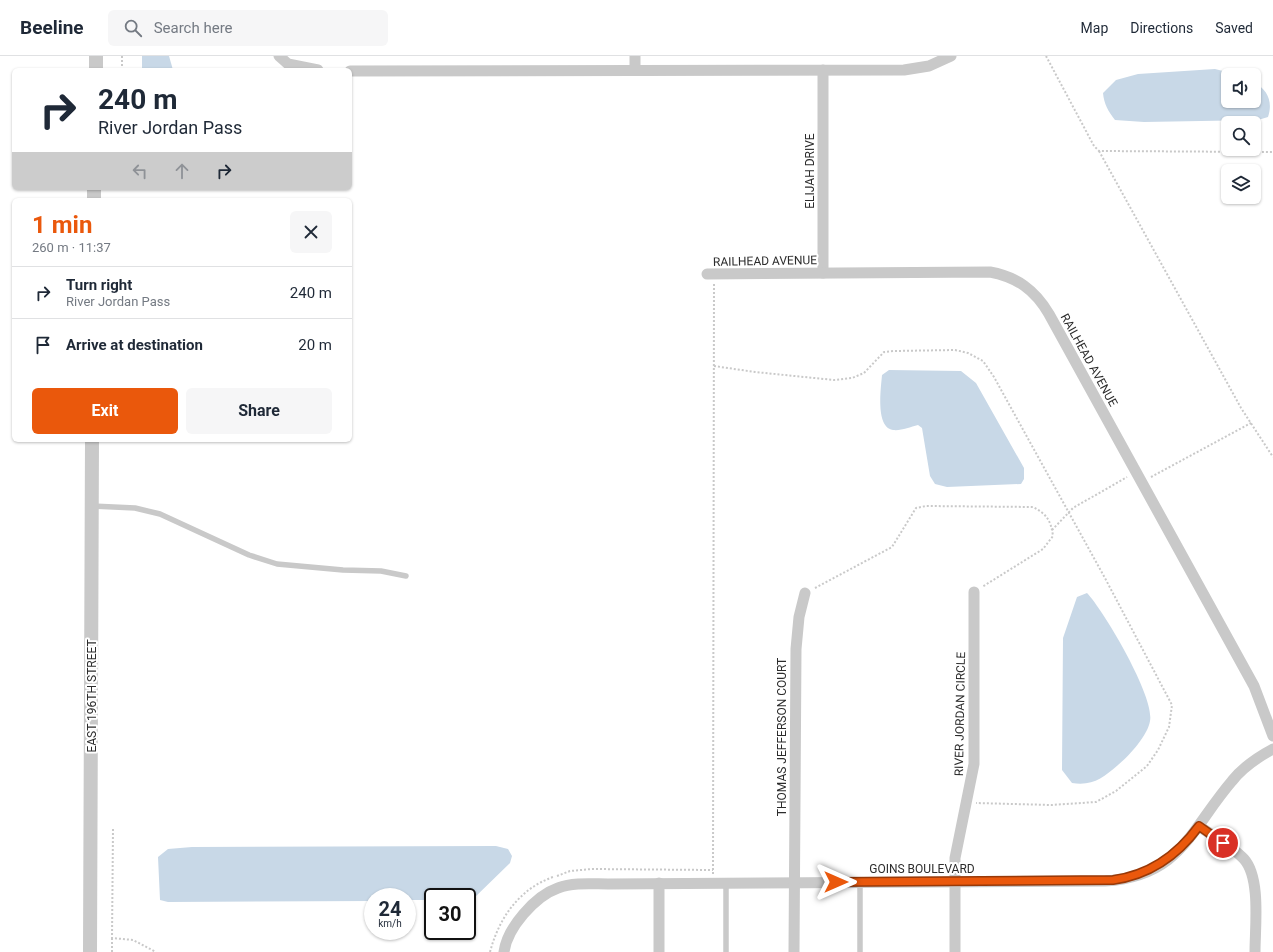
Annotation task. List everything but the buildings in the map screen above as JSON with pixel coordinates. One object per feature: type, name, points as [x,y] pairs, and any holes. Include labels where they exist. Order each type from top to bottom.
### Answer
[{"type":"street","points":[[96,56],[96,68]]},
{"type":"street","points":[[279,56],[288,64],[308,68]]},
{"type":"street","points":[[635,56],[635,70]]},
{"type":"street","points":[[352,71],[912,69],[929,66],[950,56]]},
{"type":"street","name":"ELIJAH DRIVE","points":[[823,70],[823,273]]},
{"type":"street","name":"RAILHEAD AVENUE","points":[[711,274],[990,272],[1020,282],[1036,294],[1042,302],[1254,686],[1273,736]]},
{"type":"street","name":"EAST 196TH STREET","points":[[90,952],[92,442]]},
{"type":"street","name":"RIVER JORDAN CIRCLE","points":[[955,952],[954,882],[956,848],[967,803],[974,764],[974,592]]},
{"type":"street","name":"THOMAS JEFFERSON COURT","points":[[794,952],[797,629],[805,593]]},
{"type":"street","name":"GOINS BOULEVARD","points":[[504,952],[509,935],[519,919],[532,905],[558,888],[578,884],[1105,881],[1122,879],[1144,872],[1164,862],[1182,848],[1232,780],[1253,761],[1273,749]]},
{"type":"street","points":[[1199,826],[1235,851],[1250,868],[1254,888],[1255,952]]},
{"type":"street","points":[[659,883],[659,952]]},
{"type":"lane","points":[[92,506],[135,508],[160,514],[249,555],[276,564],[343,570],[381,571],[406,576]]},
{"type":"lane","points":[[860,882],[860,952]]},
{"type":"lane","points":[[726,883],[726,952]]},
{"type":"path","points":[[122,56],[122,68]]},
{"type":"path","points":[[1046,56],[1094,146],[1099,151],[1251,423],[1273,457]]},
{"type":"path","points":[[1099,151],[1273,152]]},
{"type":"path","points":[[711,274],[714,366],[713,883]]},
{"type":"path","points":[[714,366],[755,372],[834,380],[852,378],[864,373],[884,352],[954,350],[968,353],[982,361],[994,377],[1167,692],[1172,705],[1169,727],[1158,750],[1147,766],[1116,791],[1096,802],[1058,804],[967,803]]},
{"type":"path","points":[[1142,483],[1251,423]]},
{"type":"path","points":[[1052,530],[1069,512],[1095,495],[1136,473]]},
{"type":"path","points":[[805,593],[892,546],[916,508],[926,506],[1033,507],[1044,512],[1052,524],[1053,536],[1043,549],[974,592]]},
{"type":"path","points":[[112,952],[113,829]]},
{"type":"path","points":[[112,938],[133,940],[156,952]]},
{"type":"water","points":[[142,56],[169,56],[172,68],[142,68]]},
{"type":"water","points":[[1215,69],[1221,70],[1221,108],[1261,108],[1261,87],[1266,93],[1269,101],[1270,106],[1268,117],[1261,119],[1261,116],[1221,116],[1221,121],[1144,122],[1115,120],[1105,104],[1103,93],[1116,80],[1138,74]]},
{"type":"water","points":[[889,370],[961,371],[976,383],[1024,468],[1024,479],[1021,484],[947,487],[935,484],[930,476],[922,428],[918,425],[893,430],[887,427],[881,415],[880,397],[882,375]]},
{"type":"water","points":[[1087,593],[1116,635],[1137,675],[1145,693],[1150,721],[1149,727],[1142,739],[1122,761],[1107,774],[1097,780],[1079,784],[1072,783],[1062,770],[1063,638],[1077,597]]},
{"type":"water","points":[[496,846],[508,849],[512,856],[510,863],[476,896],[476,888],[424,888],[424,900],[416,900],[416,888],[364,888],[364,901],[168,902],[160,900],[158,857],[168,849],[192,847]]},
{"type":"route","points":[[836,882],[1105,881],[1133,876],[1164,862],[1182,848],[1199,826],[1223,843]]}]
